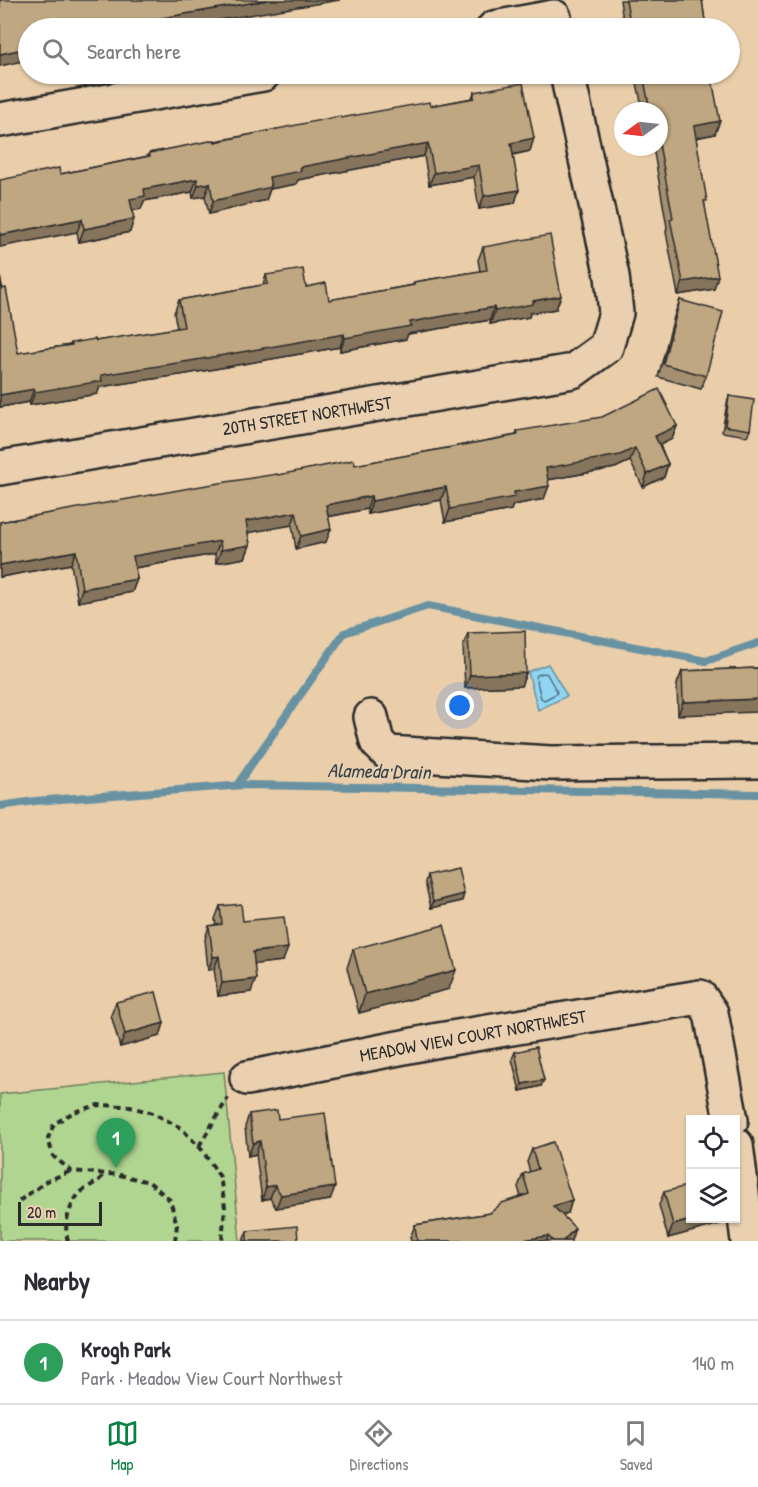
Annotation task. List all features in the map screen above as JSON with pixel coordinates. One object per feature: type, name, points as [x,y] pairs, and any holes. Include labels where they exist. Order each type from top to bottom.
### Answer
[{"type":"street","points":[[0,120],[206,84]]},
{"type":"street","name":"20TH STREET NORTHWEST","points":[[0,468],[573,371],[606,347],[616,313],[612,276],[569,84]]},
{"type":"street","points":[[372,717],[377,742],[388,753],[551,763],[758,761]]},
{"type":"street","name":"MEADOW VIEW COURT NORTHWEST","points":[[247,1078],[439,1040],[700,997],[711,1013],[730,1115]]},
{"type":"street","points":[[738,1169],[748,1241]]},
{"type":"path","points":[[199,1146],[231,1093],[247,1078]]},
{"type":"path","points":[[71,1171],[53,1156],[48,1138],[54,1124],[74,1112],[98,1105],[126,1106],[153,1113],[181,1128],[199,1146],[220,1177],[225,1208],[222,1241]]},
{"type":"path","points":[[19,1201],[47,1181],[71,1171],[120,1175],[149,1182],[170,1200],[177,1225],[175,1241]]},
{"type":"path","points":[[68,1241],[66,1235],[68,1213],[79,1195],[103,1176],[98,1172]]},
{"type":"green space","points":[[224,1072],[240,1241],[0,1241],[0,1094]]},
{"type":"water","points":[[548,664],[567,696],[538,710],[528,672]]},
{"type":"building","points":[[0,0],[268,0],[162,18],[18,18],[18,50],[0,54]]},
{"type":"building","points":[[626,0],[702,0],[705,18],[629,18]]},
{"type":"building","points":[[523,84],[534,138],[511,143],[519,190],[484,196],[479,165],[434,173],[428,143],[300,167],[301,171],[269,177],[271,187],[213,201],[210,183],[198,185],[197,179],[144,189],[145,196],[130,199],[134,219],[84,229],[82,219],[0,235],[0,180],[59,168],[60,174],[150,156],[149,153],[340,116],[341,118],[429,102],[430,106],[474,98],[474,92]]},
{"type":"building","points":[[645,84],[713,84],[720,121],[694,126],[707,201],[704,201],[718,276],[683,282],[670,219],[673,218],[661,156],[668,156],[668,102],[648,102]]},
{"type":"building","points":[[550,235],[561,296],[495,311],[494,307],[410,322],[411,326],[345,338],[344,334],[101,375],[102,381],[0,395],[0,277],[2,289],[6,288],[18,353],[95,339],[96,341],[184,327],[179,300],[268,284],[266,275],[303,269],[306,287],[326,283],[329,300],[414,285],[414,282],[487,270],[483,247]]},
{"type":"building","points":[[680,300],[723,312],[706,376],[663,364]]},
{"type":"building","points":[[659,389],[677,426],[655,436],[668,464],[647,474],[635,448],[620,455],[546,468],[549,486],[514,492],[515,497],[450,509],[446,487],[372,501],[371,496],[326,505],[331,529],[301,536],[296,512],[246,521],[250,545],[221,550],[220,541],[133,556],[137,579],[82,589],[76,551],[0,565],[0,522],[354,460],[355,465],[518,435],[517,431],[602,417]]},
{"type":"building","points":[[729,396],[754,400],[750,430],[725,426]]},
{"type":"building","points":[[525,631],[526,673],[470,675],[468,633]]},
{"type":"building","points":[[758,668],[758,699],[683,702],[682,671]]},
{"type":"building","points":[[458,868],[464,894],[433,902],[427,875]]},
{"type":"building","points":[[241,904],[243,921],[284,917],[288,948],[253,952],[256,979],[222,983],[219,956],[213,957],[209,926],[222,924],[220,906]]},
{"type":"building","points":[[444,925],[456,970],[365,994],[353,949]]},
{"type":"building","points":[[156,992],[164,1023],[125,1034],[116,1002]]},
{"type":"building","points":[[536,1047],[544,1080],[522,1084],[515,1052]]},
{"type":"building","points":[[277,1110],[278,1119],[325,1113],[335,1187],[281,1195],[275,1185],[266,1187],[260,1141],[253,1143],[249,1114]]},
{"type":"building","points":[[553,1142],[572,1200],[553,1206],[575,1228],[563,1241],[553,1241],[548,1236],[516,1241],[417,1241],[415,1225],[490,1213],[502,1203],[529,1194],[523,1174],[538,1169],[532,1149]]},
{"type":"building","points":[[686,1186],[686,1221],[673,1225],[664,1192]]},
{"type":"building","points":[[297,1226],[298,1241],[247,1241],[247,1231]]},
{"type":"waterway","points":[[239,782],[344,633],[428,606],[706,661],[758,643]]},
{"type":"waterway","name":"Alameda Drain","points":[[0,806],[35,801],[244,785],[758,794]]},
{"type":"place","name":"Krogh Park","points":[[116,1168]]}]
